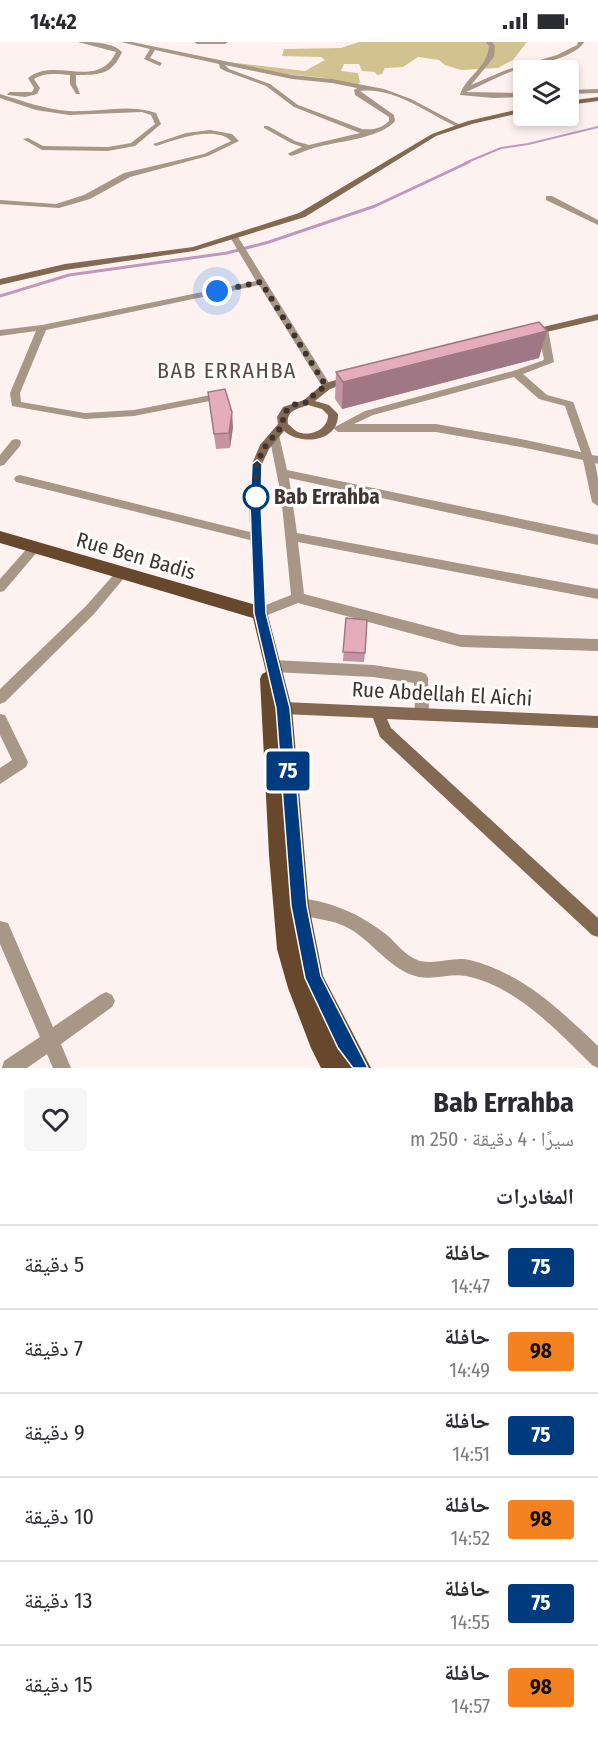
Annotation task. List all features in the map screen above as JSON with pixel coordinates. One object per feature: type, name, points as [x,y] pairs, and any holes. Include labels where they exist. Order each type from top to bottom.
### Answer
[{"type":"main road","name":"Rue Ben Badis","points":[[0,537],[260,613]]},
{"type":"main road","points":[[260,613],[283,708],[299,906],[313,978],[359,1068]]},
{"type":"main road","points":[[260,613],[272,714],[279,855],[288,949],[299,988],[322,1048],[334,1068]]},
{"type":"street","points":[[0,95],[32,94],[37,88],[31,78],[39,73],[73,75],[102,70],[117,61],[119,52],[116,49],[81,42]]},
{"type":"street","points":[[124,42],[292,77],[332,81],[366,88],[412,101],[459,126]]},
{"type":"street","points":[[197,42],[225,42]]},
{"type":"street","points":[[489,42],[492,46],[491,57],[462,94],[470,96],[513,95]]},
{"type":"street","points":[[464,91],[508,71],[558,56],[579,46],[581,42]]},
{"type":"street","points":[[166,51],[172,45]]},
{"type":"street","points":[[153,48],[147,59],[160,64]]},
{"type":"street","points":[[222,63],[222,67],[227,70],[268,85],[296,106],[361,131],[371,132]]},
{"type":"street","points":[[73,75],[73,84],[78,93]]},
{"type":"street","points":[[291,154],[390,125],[392,116],[357,94],[357,90],[366,88]]},
{"type":"street","points":[[579,92],[598,91]]},
{"type":"street","points":[[0,95],[36,108],[69,113],[143,110],[154,114],[158,124],[133,145],[108,149],[42,148],[26,139]]},
{"type":"street","points":[[579,102],[598,99]]},
{"type":"street","points":[[0,282],[64,267],[194,249],[302,215],[434,135],[459,126],[513,113]]},
{"type":"street","points":[[266,128],[293,142],[309,147]]},
{"type":"street","points":[[0,201],[22,202],[45,207],[56,206],[87,197],[127,175],[206,155],[236,141],[225,134],[198,133],[177,135],[156,144]]},
{"type":"street","points":[[549,198],[598,223]]},
{"type":"street","points":[[234,237],[326,386]]},
{"type":"street","points":[[0,333],[42,328],[261,282]]},
{"type":"street","points":[[521,335],[598,317]]},
{"type":"street","points":[[42,328],[15,393],[16,404],[85,416],[134,413],[221,396]]},
{"type":"street","points":[[334,429],[334,415],[329,408],[320,404],[308,402],[287,409],[282,419],[283,425],[291,433],[304,437],[318,436],[334,429],[369,412],[549,362],[543,330]]},
{"type":"street","points":[[516,373],[543,397],[569,404],[593,459],[598,502]]},
{"type":"street","points":[[308,402],[315,393],[326,386],[365,375]]},
{"type":"street","points":[[283,425],[264,448],[257,464],[255,504],[260,613],[298,598],[461,641],[598,645]]},
{"type":"street","points":[[334,429],[436,428],[593,459]]},
{"type":"street","points":[[274,435],[283,473],[298,598]]},
{"type":"street","points":[[0,462],[16,443]]},
{"type":"street","points":[[283,473],[598,540]]},
{"type":"street","points":[[20,479],[258,538]]},
{"type":"street","points":[[292,536],[598,594]]},
{"type":"street","points":[[0,587],[34,548]]},
{"type":"street","points":[[0,698],[90,610],[121,574]]},
{"type":"street","points":[[273,666],[373,671],[421,678],[422,714]]},
{"type":"street","name":"Rue Abdellah El Aichi","points":[[283,708],[598,722]]},
{"type":"street","points":[[378,712],[385,732],[598,929]]},
{"type":"street","points":[[0,720],[21,762],[0,777]]},
{"type":"street","points":[[299,906],[326,909],[351,920],[408,965],[423,971],[466,967],[504,980],[547,1009],[598,1059]]},
{"type":"street","points":[[2,929],[62,1068]]},
{"type":"street","points":[[11,1068],[106,1001]]},
{"type":"shaded area","points":[[359,42],[527,42],[513,60],[498,68],[461,70],[445,65],[439,60],[418,57],[403,67],[385,68],[382,74],[377,75],[375,72],[362,71],[359,64],[344,64],[341,71],[358,73],[360,83],[355,85],[325,78],[277,73],[228,62],[305,71],[325,60],[321,57],[282,56],[284,49],[341,48]]},
{"type":"building","points":[[539,322],[547,331],[343,382],[336,372]]},
{"type":"building","points":[[225,389],[232,412],[229,433],[214,434],[208,392]]},
{"type":"building","points":[[346,618],[367,620],[365,653],[343,652]]},
{"type":"waterway","points":[[465,163],[501,148],[528,144],[598,127]]},
{"type":"waterway","points":[[0,296],[69,275],[227,253],[269,242],[375,206],[469,162]]},
{"type":"bus line","name":"75","points":[[257,464],[255,504],[260,613],[283,708],[299,906],[313,978],[359,1068]]},
{"type":"place","name":"Bab Errahba","points":[[256,497]]},
{"type":"district","name":"BAB ERRAHBA","points":[[227,370]]},
{"type":"route","points":[[217,291],[261,282],[326,386],[315,393],[308,402],[293,405],[283,414],[283,425],[264,448],[257,464],[255,504],[256,497]]}]
